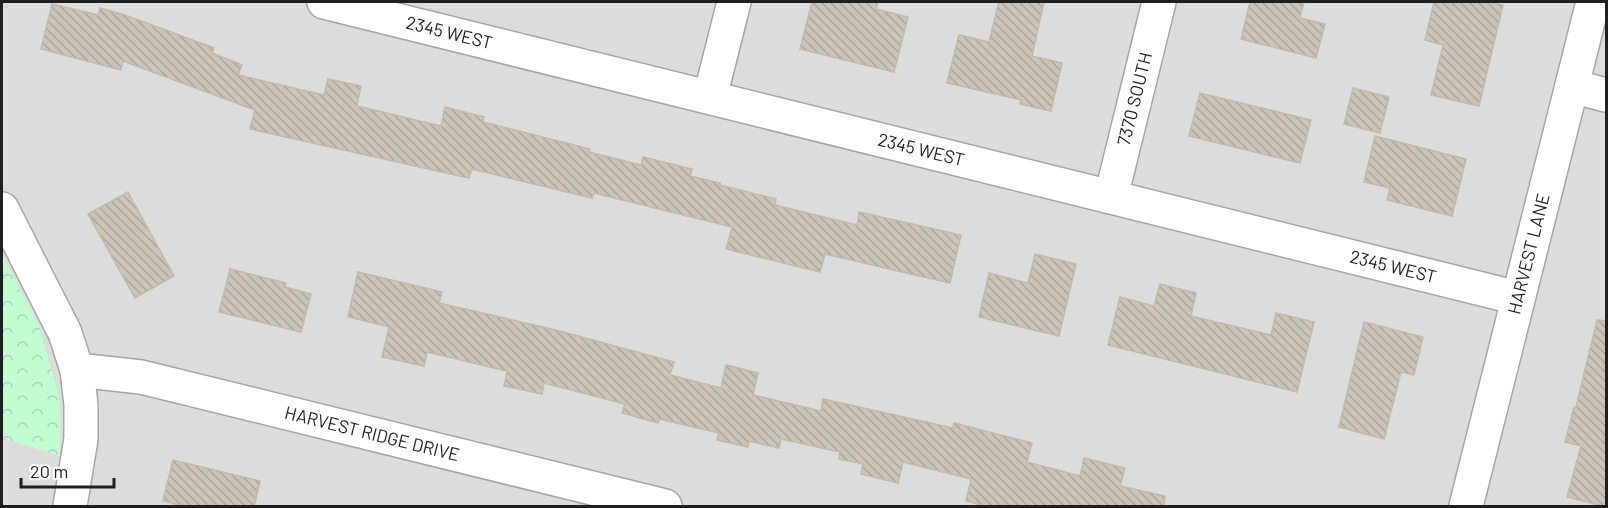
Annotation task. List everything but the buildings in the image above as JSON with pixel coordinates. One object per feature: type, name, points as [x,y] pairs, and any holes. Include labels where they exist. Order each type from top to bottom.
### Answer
[{"type":"street","name":"2345 WEST","points":[[324,2],[1518,298]]},
{"type":"street","points":[[710,97],[734,2]]},
{"type":"street","name":"7370 SOUTH","points":[[1111,197],[1159,2]]},
{"type":"street","name":"HARVEST LANE","points":[[1466,507],[1593,2]]},
{"type":"street","points":[[1572,86],[1606,95]]},
{"type":"street","points":[[2,209],[64,333],[77,370],[81,405],[81,439],[70,507]]},
{"type":"street","name":"HARVEST RIDGE DRIVE","points":[[77,370],[141,377],[665,507]]},
{"type":"shaded area","points":[[2,2],[1606,2],[1606,506],[2,506]]},
{"type":"green space","points":[[2,255],[39,327],[59,396],[60,456],[2,438]]}]
